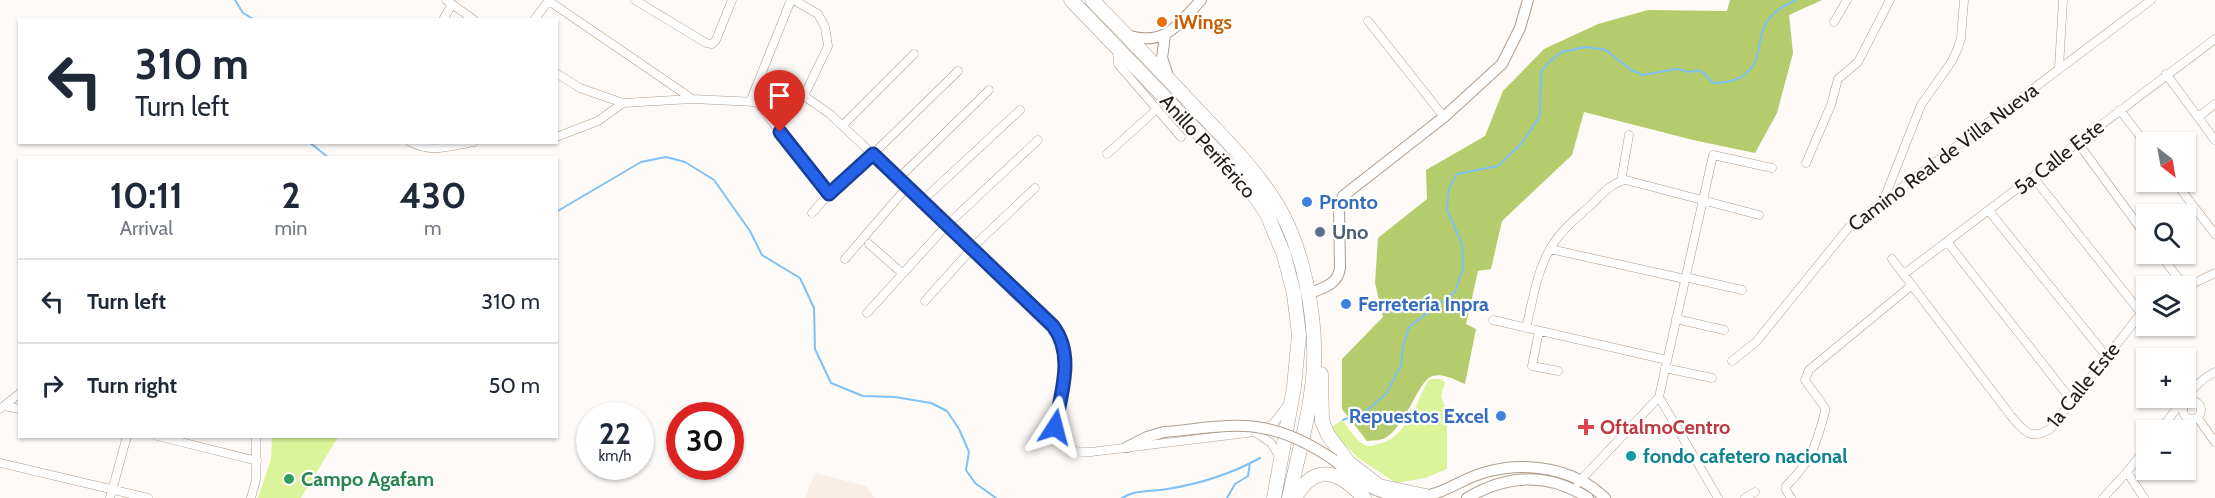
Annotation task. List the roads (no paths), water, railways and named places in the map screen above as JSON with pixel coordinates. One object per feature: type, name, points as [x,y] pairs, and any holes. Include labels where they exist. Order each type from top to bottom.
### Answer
[{"type":"highway","name":"Anillo Periférico","points":[[1071,0],[1243,179],[1267,214],[1284,255],[1294,294],[1299,335],[1292,398],[1274,498]]},
{"type":"highway","name":"Anillo Periférico","points":[[1092,0],[1254,170],[1279,207],[1297,250],[1309,301],[1314,351],[1311,392],[1289,498]]},
{"type":"highway","points":[[1309,301],[1319,325],[1322,421],[1328,435],[1357,471],[1379,486],[1428,497]]},
{"type":"highway","points":[[1294,498],[1303,484],[1314,476],[1325,473],[1341,477],[1354,486],[1364,498]]},
{"type":"main road","points":[[1126,35],[1145,39],[1166,35],[1201,0]]},
{"type":"main road","points":[[1309,301],[1338,277],[1340,268],[1339,207],[1343,196],[1444,117],[1502,64],[1520,28],[1528,0]]},
{"type":"main road","points":[[1166,35],[1162,58],[1164,69],[1177,88]]},
{"type":"main road","points":[[1127,447],[1164,432],[1237,426],[1259,427],[1298,440],[1334,460],[1356,479],[1387,497],[1407,498]]},
{"type":"main road","points":[[1428,497],[1487,472],[1536,467],[1560,471],[1588,498]]},
{"type":"main road","points":[[1467,498],[1484,488],[1508,480],[1532,479],[1592,487],[1605,498]]},
{"type":"street","points":[[635,0],[706,43],[712,44],[716,40],[732,0]]},
{"type":"street","points":[[754,102],[792,0],[818,14],[825,27],[828,46],[804,96]]},
{"type":"street","points":[[1834,22],[1847,0]]},
{"type":"street","points":[[1806,163],[1831,105],[1839,79],[1858,62],[1890,0]]},
{"type":"street","points":[[1884,200],[1923,101],[1952,61],[1958,48],[1964,0]]},
{"type":"street","points":[[2059,68],[2063,0]]},
{"type":"street","name":"Camino Real de Villa Nueva","points":[[1732,361],[1760,338],[1845,230],[2151,0]]},
{"type":"street","points":[[536,18],[549,1],[692,99]]},
{"type":"street","points":[[444,18],[449,2],[471,18]]},
{"type":"street","points":[[1368,21],[1444,117]]},
{"type":"street","name":"5a Calle Este","points":[[1904,274],[2215,39]]},
{"type":"street","points":[[1116,47],[1118,64],[1181,137]]},
{"type":"street","points":[[843,125],[914,54]]},
{"type":"street","points":[[812,213],[958,71]]},
{"type":"street","points":[[558,74],[580,88],[623,104],[692,99],[754,102],[804,96],[843,125],[1059,334],[1066,363],[1055,427],[1060,443],[1065,448],[1079,453],[1255,432],[1280,418],[1292,398]]},
{"type":"street","points":[[2166,74],[2215,140]]},
{"type":"street","points":[[899,178],[989,90]]},
{"type":"street","points":[[754,102],[829,194]]},
{"type":"street","points":[[558,136],[598,121],[623,104]]},
{"type":"street","points":[[2198,117],[2215,104]]},
{"type":"street","points":[[922,201],[1020,110]]},
{"type":"street","points":[[1107,154],[1156,110]]},
{"type":"street","points":[[2120,110],[2137,132]]},
{"type":"street","points":[[1621,181],[1629,135]]},
{"type":"street","points":[[867,313],[947,225],[1038,140]]},
{"type":"street","points":[[2078,143],[2136,222]]},
{"type":"street","points":[[414,144],[423,149],[432,150],[455,144]]},
{"type":"street","points":[[1576,484],[1659,397],[1713,155],[1772,168]]},
{"type":"street","points":[[2033,177],[2136,300]]},
{"type":"street","points":[[1526,328],[1540,273],[1550,249],[1565,228],[1621,181],[1626,180],[1759,214]]},
{"type":"street","points":[[845,259],[908,186]]},
{"type":"street","points":[[925,302],[972,248],[1035,188]]},
{"type":"street","points":[[2183,192],[2215,234]]},
{"type":"street","points":[[1989,211],[2107,357]]},
{"type":"street","points":[[1947,243],[2072,401]]},
{"type":"street","points":[[869,244],[902,273]]},
{"type":"street","points":[[1550,249],[1742,290]]},
{"type":"street","points":[[1791,498],[1786,486],[1799,472],[1815,447],[1825,412],[1825,408],[1805,380],[1806,376],[1809,370],[1912,285],[1892,259]]},
{"type":"street","points":[[2168,264],[2177,276]]},
{"type":"street","points":[[2196,282],[2215,273]]},
{"type":"street","name":"1a Calle Este","points":[[1912,285],[2024,431],[2032,435],[2041,435],[2050,429],[2136,320]]},
{"type":"street","points":[[1676,319],[1724,330]]},
{"type":"street","points":[[1493,320],[1712,378]]},
{"type":"street","points":[[1539,331],[1532,366],[1558,371]]},
{"type":"street","points":[[2196,389],[2208,375],[2215,372]]},
{"type":"street","points":[[2,408],[18,395]]},
{"type":"street","points":[[1659,397],[1718,498]]},
{"type":"street","points":[[2184,408],[2187,416],[2197,417],[2201,412],[2199,404],[2196,403]]},
{"type":"street","points":[[2,408],[18,409]]},
{"type":"street","points":[[2169,420],[2180,408]]},
{"type":"street","points":[[2197,417],[2215,442]]},
{"type":"street","points":[[1255,432],[1271,443],[1281,459]]},
{"type":"street","points":[[110,498],[126,438]]},
{"type":"street","points":[[165,438],[257,461]]},
{"type":"street","points":[[250,498],[257,461],[256,438]]},
{"type":"street","points":[[2103,498],[2136,461]]},
{"type":"street","points":[[0,463],[148,498]]},
{"type":"street","points":[[2127,472],[2144,498]]},
{"type":"street","points":[[1745,498],[1755,492]]},
{"type":"waterway","points":[[235,0],[243,13],[252,18]]},
{"type":"waterway","points":[[1343,420],[1365,412],[1386,394],[1401,365],[1403,346],[1409,327],[1455,292],[1463,268],[1462,244],[1447,210],[1449,188],[1457,174],[1498,166],[1521,144],[1540,116],[1541,72],[1549,62],[1562,52],[1586,47],[1606,50],[1631,70],[1643,75],[1676,69],[1691,72],[1697,70],[1704,73],[1713,83],[1730,81],[1741,77],[1751,69],[1762,33],[1769,19],[1779,9],[1796,0]]},
{"type":"waterway","points":[[312,144],[326,156]]},
{"type":"waterway","points":[[558,211],[641,162],[666,157],[685,162],[714,180],[750,231],[762,255],[800,278],[814,308],[815,349],[831,383],[863,396],[895,397],[931,403],[947,411],[959,429],[969,452],[966,470],[975,483],[996,498]]},
{"type":"waterway","points":[[1122,498],[1139,492],[1203,481],[1226,474],[1260,458]]},
{"type":"waterway","points":[[1227,498],[1235,484],[1248,476],[1250,463]]},
{"type":"place","name":"iWings","points":[[1162,22]]},
{"type":"place","name":"Pronto","points":[[1307,202]]},
{"type":"place","name":"Uno","points":[[1320,232]]},
{"type":"place","name":"Ferretería Inpra","points":[[1346,304]]},
{"type":"place","name":"Repuestos Excel","points":[[1501,416]]},
{"type":"place","name":"OftalmoCentro","points":[[1586,427]]},
{"type":"place","name":"fondo cafetero nacional","points":[[1631,456]]},
{"type":"place","name":"Campo Agafam","points":[[289,479]]}]
